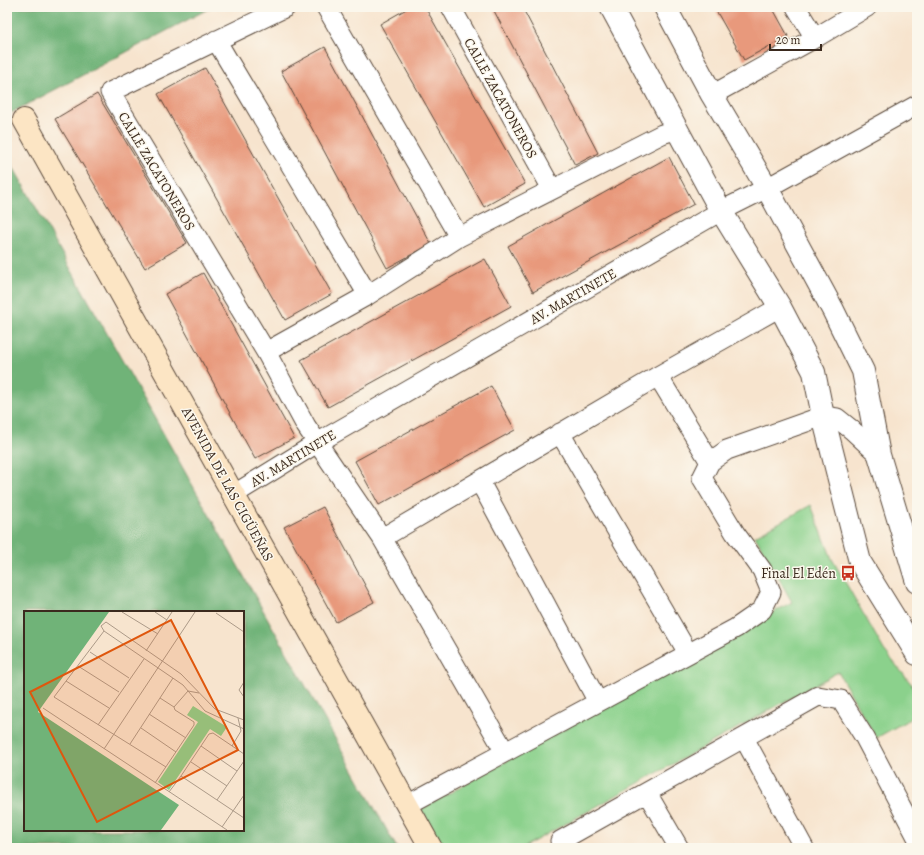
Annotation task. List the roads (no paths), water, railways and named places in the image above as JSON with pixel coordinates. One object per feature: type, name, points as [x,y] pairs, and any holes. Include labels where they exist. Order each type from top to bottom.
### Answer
[{"type":"main road","name":"AVENIDA DE LAS CIGÜEÑAS","points":[[24,120],[431,848]]},
{"type":"street","name":"CALLE ZACATONEROS","points":[[286,7],[110,92],[266,352],[306,426],[382,538],[505,752]]},
{"type":"street","points":[[326,7],[459,238]]},
{"type":"street","name":"CALLE ZACATONEROS","points":[[451,7],[552,189]]},
{"type":"street","points":[[612,7],[670,132],[780,308],[814,372],[823,416],[860,562],[917,654]]},
{"type":"street","points":[[665,7],[712,95],[767,188],[863,371],[879,455],[917,582]]},
{"type":"street","points":[[796,7],[815,38]]},
{"type":"street","points":[[712,95],[815,38],[867,7]]},
{"type":"street","points":[[216,40],[368,295]]},
{"type":"street","name":"AV. MARTINETE","points":[[233,495],[317,443],[720,211],[767,188],[917,105]]},
{"type":"street","points":[[266,352],[368,295],[459,238],[552,189],[670,132]]},
{"type":"street","points":[[382,538],[480,482],[658,376],[780,308]]},
{"type":"street","points":[[658,376],[710,462]]},
{"type":"street","points":[[407,805],[736,628],[762,610],[771,592],[762,570],[735,533],[702,478],[710,462],[728,450],[823,416],[837,418],[879,455]]},
{"type":"street","points":[[560,433],[688,653]]},
{"type":"street","points":[[480,482],[598,702]]},
{"type":"street","points":[[557,846],[818,696],[841,700],[912,814],[917,837]]},
{"type":"street","points":[[744,738],[804,848]]},
{"type":"street","points":[[648,793],[679,848]]},
{"type":"place","name":"Final El Edén","points":[[848,573]]}]
